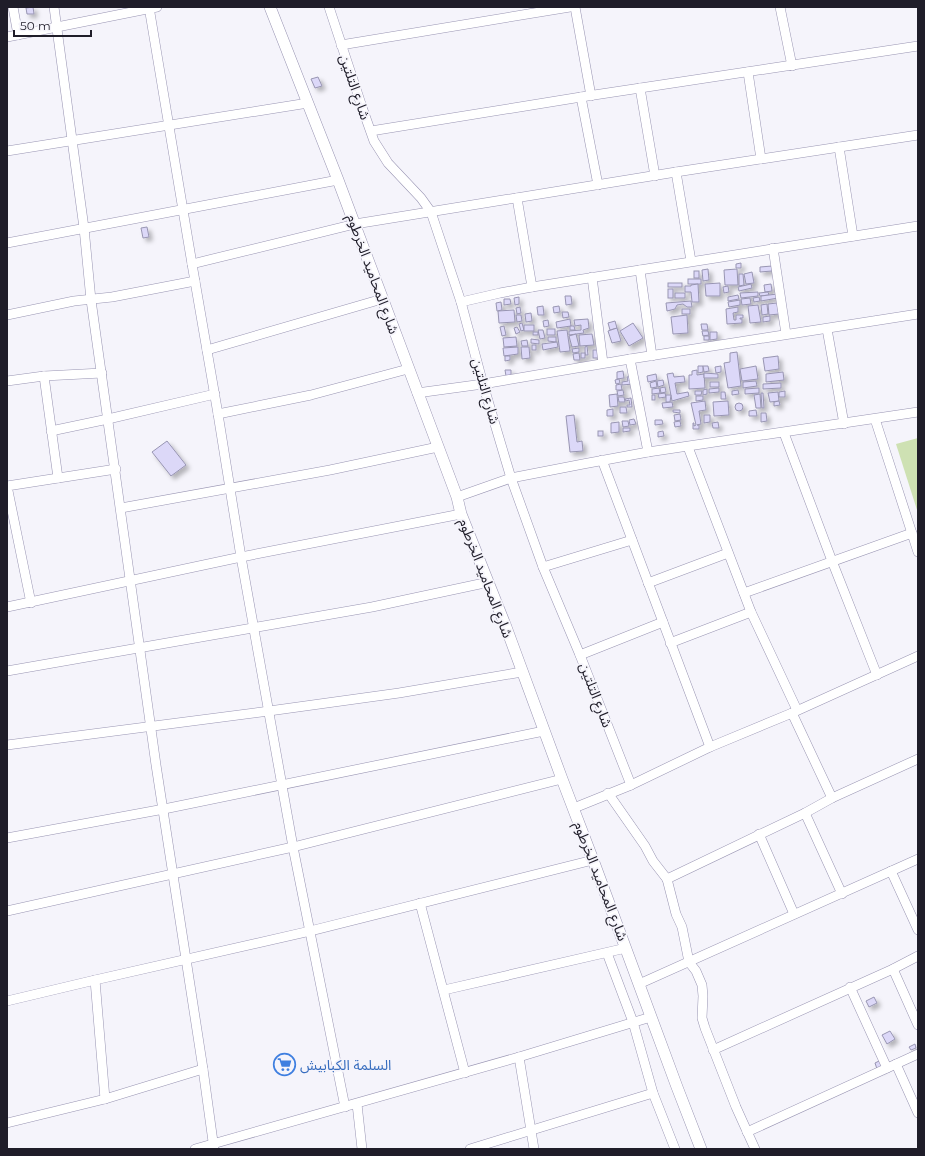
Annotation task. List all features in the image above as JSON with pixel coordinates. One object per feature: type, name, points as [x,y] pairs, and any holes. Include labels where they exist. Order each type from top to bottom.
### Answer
[{"type":"street","points":[[13,7],[18,35]]},
{"type":"street","points":[[54,7],[84,228],[91,300],[151,726],[203,1069],[213,1146]]},
{"type":"street","points":[[7,37],[152,7],[169,126],[254,628],[293,847],[345,1107]]},
{"type":"street","name":"شارع المحاميد الخرطوم","points":[[270,7],[355,224],[457,497],[461,514],[489,582],[701,1149]]},
{"type":"street","name":"شارع التلتين","points":[[329,7],[363,110],[377,146],[388,163],[431,212],[461,302],[483,384],[511,478],[543,567],[580,655],[631,785]]},
{"type":"street","points":[[341,45],[544,9],[570,7]]},
{"type":"street","points":[[574,7],[591,96]]},
{"type":"street","points":[[780,7],[792,66]]},
{"type":"street","points":[[371,131],[581,97],[918,46]]},
{"type":"street","points":[[748,72],[761,159]]},
{"type":"street","points":[[640,88],[655,176]]},
{"type":"street","points":[[581,97],[598,185]]},
{"type":"street","points":[[7,150],[169,126],[308,103]]},
{"type":"street","points":[[192,264],[355,224],[676,172],[918,135]]},
{"type":"street","points":[[839,147],[853,236]]},
{"type":"street","points":[[676,172],[692,261]]},
{"type":"street","points":[[7,243],[338,180]]},
{"type":"street","points":[[517,198],[532,287]]},
{"type":"street","points":[[461,302],[532,287],[918,226]]},
{"type":"street","points":[[773,248],[786,334]]},
{"type":"street","points":[[640,270],[652,356]]},
{"type":"street","points":[[592,278],[603,363]]},
{"type":"street","points":[[7,315],[74,301],[91,300],[195,281]]},
{"type":"street","points":[[207,350],[382,299]]},
{"type":"street","points":[[417,393],[483,384],[603,363],[918,314]]},
{"type":"street","points":[[827,329],[844,424]]},
{"type":"street","points":[[630,359],[648,452]]},
{"type":"street","points":[[218,414],[310,395],[408,369]]},
{"type":"street","points":[[7,381],[44,376],[102,373]]},
{"type":"street","points":[[44,376],[58,478]]},
{"type":"street","points":[[51,431],[215,394]]},
{"type":"street","points":[[457,497],[511,478],[602,460],[918,412]]},
{"type":"street","points":[[875,419],[918,552]]},
{"type":"street","points":[[784,433],[877,675]]},
{"type":"street","points":[[121,508],[330,470],[438,447]]},
{"type":"street","points":[[688,447],[744,593],[832,798]]},
{"type":"street","points":[[602,460],[710,747]]},
{"type":"street","points":[[31,603],[7,486],[116,469]]},
{"type":"street","points":[[7,607],[242,557],[461,514]]},
{"type":"street","points":[[744,593],[912,533]]},
{"type":"street","points":[[543,567],[632,540]]},
{"type":"street","points":[[648,583],[728,553]]},
{"type":"street","points":[[7,671],[372,607],[489,582]]},
{"type":"street","points":[[670,643],[752,612]]},
{"type":"street","points":[[580,655],[663,622]]},
{"type":"street","points":[[574,808],[631,785],[710,747],[918,656]]},
{"type":"street","points":[[7,745],[269,711],[522,672]]},
{"type":"street","points":[[7,838],[164,810],[544,732]]},
{"type":"street","points":[[667,879],[805,813],[832,798],[918,759]]},
{"type":"street","points":[[7,911],[293,847],[562,779]]},
{"type":"street","points":[[608,793],[645,846],[653,861],[667,879],[676,914],[682,928],[689,962],[696,971],[702,985],[702,1018],[713,1050],[755,1149]]},
{"type":"street","points":[[805,813],[842,894]]},
{"type":"street","points":[[759,834],[794,914]]},
{"type":"street","points":[[639,984],[918,859]]},
{"type":"street","points":[[7,1001],[310,931],[594,860]]},
{"type":"street","points":[[891,871],[918,930]]},
{"type":"street","points":[[420,903],[465,1073]]},
{"type":"street","points":[[444,990],[626,948]]},
{"type":"street","points":[[607,953],[633,1022],[653,1093],[675,1149]]},
{"type":"street","points":[[713,1050],[850,987],[893,969],[918,956]]},
{"type":"street","points":[[893,969],[918,1025]]},
{"type":"street","points":[[96,980],[105,1099]]},
{"type":"street","points":[[850,987],[918,1113]]},
{"type":"street","points":[[195,1149],[213,1146],[520,1057],[651,1017]]},
{"type":"street","points":[[747,1132],[918,1054]]},
{"type":"street","points":[[520,1057],[534,1149]]},
{"type":"street","points":[[7,1123],[105,1099],[203,1069]]},
{"type":"street","points":[[470,1149],[653,1093]]},
{"type":"street","points":[[357,1104],[362,1149]]},
{"type":"green space","points":[[918,438],[918,513],[896,444]]},
{"type":"building","points":[[33,7],[34,14],[27,14],[26,8]]},
{"type":"building","points":[[318,77],[322,86],[315,88],[311,79]]},
{"type":"building","points":[[147,227],[149,237],[143,238],[141,228]]},
{"type":"building","points":[[741,263],[741,268],[736,268],[736,264]]},
{"type":"building","points":[[772,266],[772,271],[760,272],[760,267]]},
{"type":"building","points":[[708,269],[709,280],[703,281],[702,270]]},
{"type":"building","points":[[737,269],[738,285],[725,285],[724,270]]},
{"type":"building","points":[[694,271],[699,271],[699,278],[694,278]]},
{"type":"building","points":[[752,272],[754,283],[746,284],[744,274]]},
{"type":"building","points":[[739,274],[743,274],[744,285],[739,286]]},
{"type":"building","points":[[688,279],[701,279],[701,284],[688,284]]},
{"type":"building","points":[[668,283],[682,283],[682,287],[668,287]]},
{"type":"building","points":[[720,283],[720,296],[706,296],[705,284]]},
{"type":"building","points":[[698,284],[699,302],[692,302],[691,292],[685,292],[685,286]]},
{"type":"building","points":[[751,284],[752,288],[739,291],[738,287]]},
{"type":"building","points":[[771,284],[772,291],[765,292],[764,285]]},
{"type":"building","points":[[728,286],[729,292],[724,293],[723,287]]},
{"type":"building","points":[[668,289],[673,289],[673,298],[668,298]]},
{"type":"building","points":[[758,292],[758,296],[741,298],[740,293]]},
{"type":"building","points":[[768,292],[769,295],[760,296],[759,293]]},
{"type":"building","points":[[675,293],[685,293],[685,298],[675,298]]},
{"type":"building","points":[[777,294],[778,298],[761,301],[761,296]]},
{"type":"building","points":[[738,295],[739,299],[728,301],[728,297]]},
{"type":"building","points":[[565,296],[571,296],[572,304],[566,305]]},
{"type":"building","points":[[519,297],[519,304],[515,305],[514,298]]},
{"type":"building","points":[[759,297],[760,301],[754,302],[753,298]]},
{"type":"building","points":[[750,298],[751,304],[742,305],[741,299]]},
{"type":"building","points":[[504,299],[510,299],[511,304],[504,305]]},
{"type":"building","points":[[740,300],[740,305],[729,307],[728,302]]},
{"type":"building","points":[[691,301],[692,307],[687,307],[683,304],[677,305],[675,309],[667,311],[666,303]]},
{"type":"building","points":[[501,302],[502,310],[497,311],[496,303]]},
{"type":"building","points":[[777,303],[779,314],[769,315],[768,304]]},
{"type":"building","points":[[767,304],[768,314],[762,315],[761,305]]},
{"type":"building","points":[[758,305],[761,322],[750,323],[748,306]]},
{"type":"building","points":[[543,306],[544,315],[538,315],[537,307]]},
{"type":"building","points":[[559,306],[560,312],[554,313],[553,307]]},
{"type":"building","points":[[520,307],[521,313],[517,314],[516,308]]},
{"type":"building","points":[[738,307],[738,312],[733,313],[734,320],[736,320],[736,315],[743,315],[743,318],[740,318],[742,319],[742,323],[727,324],[726,309]]},
{"type":"building","points":[[682,309],[690,309],[690,314],[682,314]]},
{"type":"building","points":[[514,310],[515,322],[499,323],[498,311]]},
{"type":"building","points":[[562,312],[568,312],[569,317],[563,318]]},
{"type":"building","points":[[531,313],[532,321],[526,322],[525,314]]},
{"type":"building","points":[[516,315],[521,315],[522,321],[517,322]]},
{"type":"building","points":[[687,315],[688,333],[673,334],[671,317]]},
{"type":"building","points":[[770,316],[770,321],[763,322],[763,317]]},
{"type":"building","points":[[570,319],[571,326],[557,328],[556,322]]},
{"type":"building","points":[[588,319],[589,328],[583,330],[584,333],[569,335],[569,331],[581,330],[581,325],[575,326],[574,320]]},
{"type":"building","points":[[548,320],[549,326],[544,327],[543,321]]},
{"type":"building","points":[[615,321],[617,328],[610,330],[608,323]]},
{"type":"building","points":[[522,323],[524,330],[521,331],[519,324]]},
{"type":"building","points":[[633,323],[643,338],[629,346],[620,331]]},
{"type":"building","points":[[701,324],[707,324],[708,330],[702,330]]},
{"type":"building","points":[[524,325],[534,325],[534,331],[524,331]]},
{"type":"building","points":[[504,326],[506,335],[502,336],[500,327]]},
{"type":"building","points":[[570,326],[574,326],[575,330],[570,330]]},
{"type":"building","points":[[517,327],[520,332],[516,334],[514,328]]},
{"type":"building","points":[[617,328],[621,341],[612,343],[608,331]]},
{"type":"building","points":[[547,329],[555,329],[555,335],[547,335]]},
{"type":"building","points":[[538,330],[543,330],[545,338],[540,339]]},
{"type":"building","points":[[567,330],[570,351],[560,352],[557,331]]},
{"type":"building","points":[[702,331],[708,331],[709,335],[703,336]]},
{"type":"building","points":[[533,332],[538,332],[538,335],[533,335]]},
{"type":"building","points":[[710,332],[717,332],[717,339],[710,340]]},
{"type":"building","points":[[576,334],[579,346],[572,347],[569,336]]},
{"type":"building","points":[[592,334],[594,345],[580,346],[579,335]]},
{"type":"building","points":[[704,336],[709,336],[709,340],[704,340]]},
{"type":"building","points":[[516,337],[517,346],[504,347],[503,338]]},
{"type":"building","points":[[548,337],[556,337],[556,342],[548,341]]},
{"type":"building","points":[[531,339],[539,340],[539,344],[531,343]]},
{"type":"building","points":[[527,340],[528,346],[522,346],[521,341]]},
{"type":"building","points":[[557,342],[558,347],[543,350],[542,344]]},
{"type":"building","points":[[532,345],[536,345],[536,350],[532,350]]},
{"type":"building","points":[[587,346],[588,355],[585,355],[585,347]]},
{"type":"building","points":[[518,347],[518,354],[504,356],[503,348]]},
{"type":"building","points":[[521,347],[529,347],[530,358],[522,359]]},
{"type":"building","points":[[579,348],[579,352],[573,353],[572,349]]},
{"type":"building","points":[[593,350],[599,350],[599,358],[593,358]]},
{"type":"building","points":[[737,352],[741,386],[728,388],[724,363],[730,362],[730,353]]},
{"type":"building","points":[[579,353],[580,360],[574,360],[573,354]]},
{"type":"building","points":[[581,353],[585,353],[585,358],[581,358]]},
{"type":"building","points":[[505,356],[510,356],[510,360],[505,361]]},
{"type":"building","points":[[778,356],[779,369],[765,371],[763,358]]},
{"type":"building","points":[[698,366],[703,366],[703,372],[698,373]]},
{"type":"building","points":[[703,366],[708,366],[709,371],[704,372]]},
{"type":"building","points":[[721,366],[721,372],[716,373],[715,367]]},
{"type":"building","points":[[756,366],[758,379],[742,381],[740,369]]},
{"type":"building","points":[[505,370],[511,370],[511,375],[506,376]]},
{"type":"building","points":[[697,370],[697,375],[704,374],[705,388],[689,389],[689,375],[692,375],[692,371]]},
{"type":"building","points":[[623,371],[624,378],[617,379],[617,372]]},
{"type":"building","points":[[783,372],[784,380],[766,382],[766,374]]},
{"type":"building","points":[[673,373],[674,377],[684,376],[685,382],[675,383],[677,394],[688,392],[689,396],[672,401],[667,374]]},
{"type":"building","points":[[704,373],[718,374],[718,378],[704,378]]},
{"type":"building","points":[[656,374],[657,380],[648,382],[647,376]]},
{"type":"building","points":[[632,376],[633,384],[622,385],[622,382],[628,381],[627,377]]},
{"type":"building","points":[[619,379],[620,383],[616,384],[615,380]]},
{"type":"building","points":[[663,380],[664,385],[658,387],[657,381]]},
{"type":"building","points":[[656,381],[657,387],[651,388],[650,383]]},
{"type":"building","points":[[756,381],[757,386],[743,388],[743,382]]},
{"type":"building","points":[[710,382],[719,382],[719,387],[710,387]]},
{"type":"building","points":[[781,383],[781,388],[763,389],[763,384]]},
{"type":"building","points":[[621,384],[622,390],[616,390],[616,385]]},
{"type":"building","points":[[665,387],[666,392],[661,393],[660,388]]},
{"type":"building","points":[[659,388],[660,393],[652,394],[652,389]]},
{"type":"building","points":[[719,388],[719,392],[709,393],[709,389]]},
{"type":"building","points":[[759,388],[759,393],[745,394],[745,389]]},
{"type":"building","points":[[707,389],[707,394],[703,395],[703,390]]},
{"type":"building","points":[[623,390],[624,395],[618,396],[617,391]]},
{"type":"building","points":[[738,390],[739,394],[732,395],[732,391]]},
{"type":"building","points":[[695,391],[702,391],[701,395],[695,395]]},
{"type":"building","points":[[785,391],[785,397],[779,397],[779,392]]},
{"type":"building","points":[[721,392],[725,392],[726,399],[721,399]]},
{"type":"building","points":[[778,392],[779,401],[770,402],[768,393]]},
{"type":"building","points":[[665,393],[666,397],[659,398],[658,394]]},
{"type":"building","points":[[761,393],[763,393],[764,408],[762,408]]},
{"type":"building","points":[[617,394],[618,406],[610,407],[609,395]]},
{"type":"building","points":[[760,394],[761,408],[756,408],[754,395]]},
{"type":"building","points":[[652,395],[655,395],[655,400],[652,400]]},
{"type":"building","points":[[666,395],[671,395],[670,402],[666,402]]},
{"type":"building","points":[[696,396],[703,396],[703,400],[696,401]]},
{"type":"building","points":[[618,397],[624,397],[625,402],[619,402]]},
{"type":"building","points":[[631,398],[632,407],[627,407],[627,405],[630,405],[629,400],[626,401],[625,399]]},
{"type":"building","points":[[705,401],[706,410],[699,411],[701,424],[697,425],[699,425],[699,429],[693,429],[693,423],[694,426],[696,425],[691,403]]},
{"type":"building","points":[[728,401],[729,415],[714,416],[713,402]]},
{"type":"building","points":[[779,401],[780,405],[774,406],[774,402]]},
{"type":"building","points":[[672,402],[673,407],[663,408],[662,403]]},
{"type":"building","points":[[739,403],[742,404],[742,410],[739,411],[736,410],[735,407],[736,404]]},
{"type":"building","points":[[620,407],[626,407],[627,413],[620,413]]},
{"type":"building","points":[[613,409],[613,416],[607,416],[607,410]]},
{"type":"building","points":[[673,410],[680,410],[680,413],[673,412]]},
{"type":"building","points":[[756,410],[757,416],[749,416],[749,411]]},
{"type":"building","points":[[761,413],[766,413],[767,421],[761,422]]},
{"type":"building","points":[[680,414],[681,420],[675,421],[674,415]]},
{"type":"building","points":[[574,415],[577,442],[582,441],[583,451],[570,452],[566,416]]},
{"type":"building","points":[[704,415],[710,415],[710,422],[704,423]]},
{"type":"building","points":[[634,419],[636,424],[630,425],[629,420]]},
{"type":"building","points":[[655,420],[662,420],[663,424],[655,425]]},
{"type":"building","points":[[622,421],[628,421],[629,426],[623,427]]},
{"type":"building","points":[[680,421],[681,426],[675,427],[674,422]]},
{"type":"building","points":[[619,422],[619,432],[611,433],[611,423]]},
{"type":"building","points":[[718,422],[719,428],[713,428],[712,423]]},
{"type":"building","points":[[623,428],[630,428],[630,431],[623,432]]},
{"type":"building","points":[[598,431],[603,431],[603,436],[598,436]]},
{"type":"building","points":[[663,431],[664,436],[658,437],[658,432]]},
{"type":"building","points":[[167,441],[186,465],[171,476],[152,452]]},
{"type":"building","points":[[874,997],[877,1003],[869,1007],[866,1001]]},
{"type":"building","points":[[890,1031],[895,1039],[887,1044],[882,1035]]},
{"type":"building","points":[[915,1044],[916,1048],[911,1050],[909,1047]]},
{"type":"building","points":[[881,1060],[884,1067],[877,1069],[875,1063]]},
{"type":"place","name":"السلمة الكبابيش","points":[[284,1065]]}]
